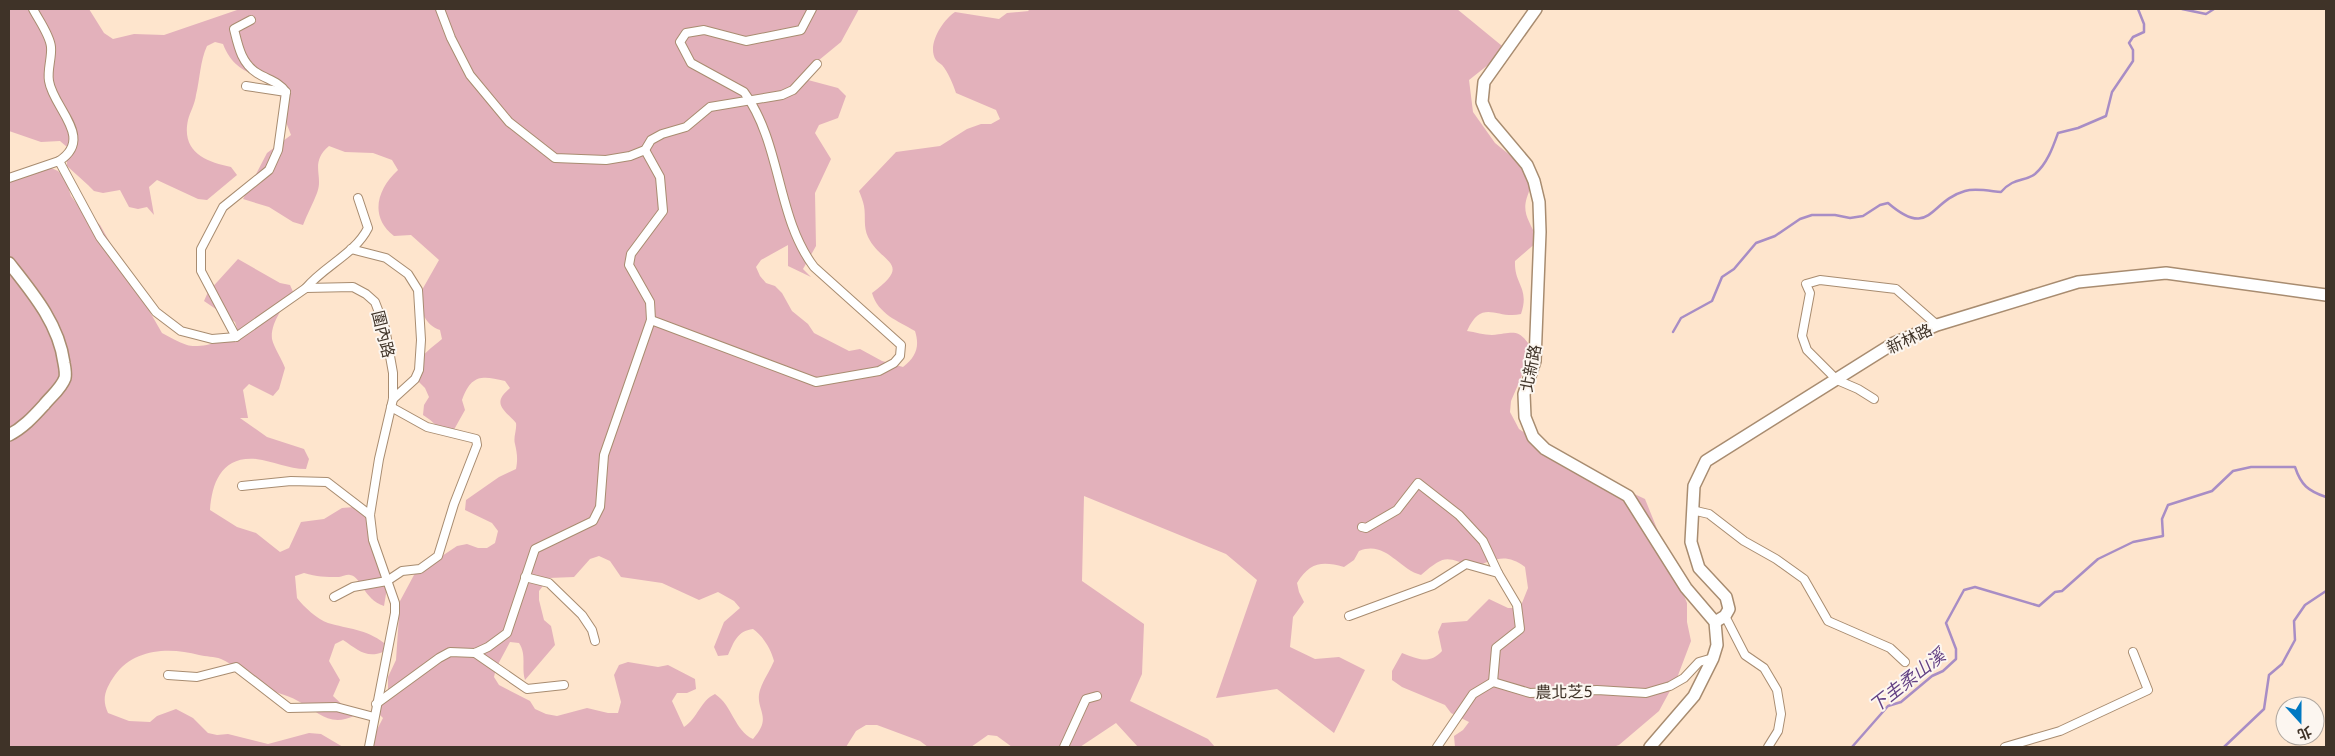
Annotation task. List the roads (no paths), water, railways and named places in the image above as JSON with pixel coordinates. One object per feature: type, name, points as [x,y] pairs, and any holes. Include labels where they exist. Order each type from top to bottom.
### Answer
[{"type":"main road","name":"北新路","points":[[1536,9],[1484,82],[1482,102],[1490,121],[1527,165],[1534,181],[1539,202],[1540,232],[1535,361],[1524,394],[1525,417],[1533,437],[1545,449],[1628,496],[1686,588],[1720,619]]},
{"type":"main road","points":[[9,263],[33,293],[56,330],[63,353],[66,376],[60,388],[38,412],[20,429],[9,434]]},
{"type":"main road","name":"新林路","points":[[1720,619],[1729,609],[1726,597],[1699,568],[1691,542],[1694,486],[1706,462],[1894,343],[1936,325],[2078,282],[2166,273],[2323,293]]},
{"type":"main road","points":[[1650,747],[1694,696],[1713,658],[1717,645],[1720,619]]},
{"type":"street","points":[[9,178],[59,162],[74,147],[72,130],[49,82],[51,45],[33,9]]},
{"type":"street","points":[[440,9],[451,38],[470,75],[509,122],[555,158],[606,160],[630,156],[645,150],[651,140],[662,134],[686,127],[710,107],[782,95],[793,90],[817,64]]},
{"type":"street","points":[[651,320],[816,382],[879,371],[894,363],[900,356],[901,345],[814,267],[804,254],[764,132],[749,99],[744,92],[691,63],[680,42],[686,32],[704,30],[746,41],[801,30],[812,9]]},
{"type":"street","points":[[236,337],[201,271],[201,249],[223,207],[269,170],[278,150],[286,92],[280,84],[255,72],[240,55],[234,29],[251,20]]},
{"type":"street","points":[[246,86],[286,92]]},
{"type":"street","points":[[376,704],[450,652],[475,653],[488,647],[507,633],[535,549],[593,521],[600,507],[604,455],[651,320],[650,302],[629,265],[631,254],[664,211],[660,177],[645,150]]},
{"type":"street","points":[[59,162],[100,237],[156,312],[181,331],[212,339],[236,337],[306,288],[312,280],[362,240],[368,228],[358,198]]},
{"type":"street","points":[[334,597],[353,587],[386,581],[402,571],[420,569],[438,556],[454,504],[476,445],[476,439],[427,427],[392,403],[415,379],[419,370],[421,340],[418,290],[408,274],[386,258],[352,249]]},
{"type":"street","points":[[1874,399],[1858,389],[1837,380],[1807,350],[1802,336],[1810,293],[1806,284],[1820,280],[1896,288],[1936,325]]},
{"type":"street","name":"圍內路","points":[[306,288],[353,287],[375,302],[385,328],[393,373],[392,403],[370,515],[373,540],[395,602],[395,613],[369,747]]},
{"type":"street","points":[[242,486],[291,481],[327,482],[370,515]]},
{"type":"street","points":[[1362,527],[1366,528],[1397,510],[1418,483],[1459,516],[1483,541],[1498,573],[1517,605],[1520,629],[1496,648],[1492,682],[1473,694],[1438,747]]},
{"type":"street","points":[[1692,510],[1709,514],[1744,541],[1776,559],[1804,579],[1828,621],[1890,648],[1905,662]]},
{"type":"street","points":[[1349,616],[1433,585],[1466,564],[1498,573]]},
{"type":"street","points":[[526,577],[549,583],[582,615],[592,630],[595,641]]},
{"type":"street","points":[[1720,619],[1745,655],[1764,668],[1777,690],[1781,714],[1778,730],[1768,747]]},
{"type":"street","points":[[2005,747],[2060,731],[2148,690],[2133,652]]},
{"type":"street","points":[[475,653],[527,689],[564,685]]},
{"type":"street","name":"農北芝5","points":[[1492,682],[1530,693],[1597,690],[1646,693],[1670,686],[1684,678],[1699,662],[1713,658]]},
{"type":"street","points":[[168,676],[197,677],[236,667],[289,708],[336,707],[374,716]]},
{"type":"street","points":[[1064,747],[1086,700],[1097,696]]},
{"type":"waterway","points":[[1673,332],[1681,318],[1712,301],[1722,277],[1734,269],[1756,243],[1775,236],[1800,219],[1812,215],[1835,215],[1850,218],[1863,216],[1880,205],[1888,203],[1902,214],[1913,218],[1922,218],[1929,215],[1953,196],[1965,191],[2001,192],[2010,184],[2035,174],[2046,160],[2058,133],[2078,128],[2106,116],[2112,92],[2133,61],[2133,50],[2129,43],[2133,37],[2144,32],[2144,24],[2138,9]]},
{"type":"waterway","points":[[2182,9],[2206,14],[2214,9]]},
{"type":"waterway","name":"下圭柔山溪","points":[[1852,747],[1888,706],[1901,702],[1956,659],[1956,649],[1946,623],[1964,590],[1975,587],[2039,606],[2055,592],[2062,591],[2098,559],[2133,542],[2163,536],[2162,519],[2168,505],[2212,491],[2233,471],[2251,467],[2295,467],[2306,486],[2326,497]]},
{"type":"waterway","points":[[2224,747],[2264,709],[2269,675],[2282,664],[2295,640],[2294,621],[2305,605],[2326,591]]}]
